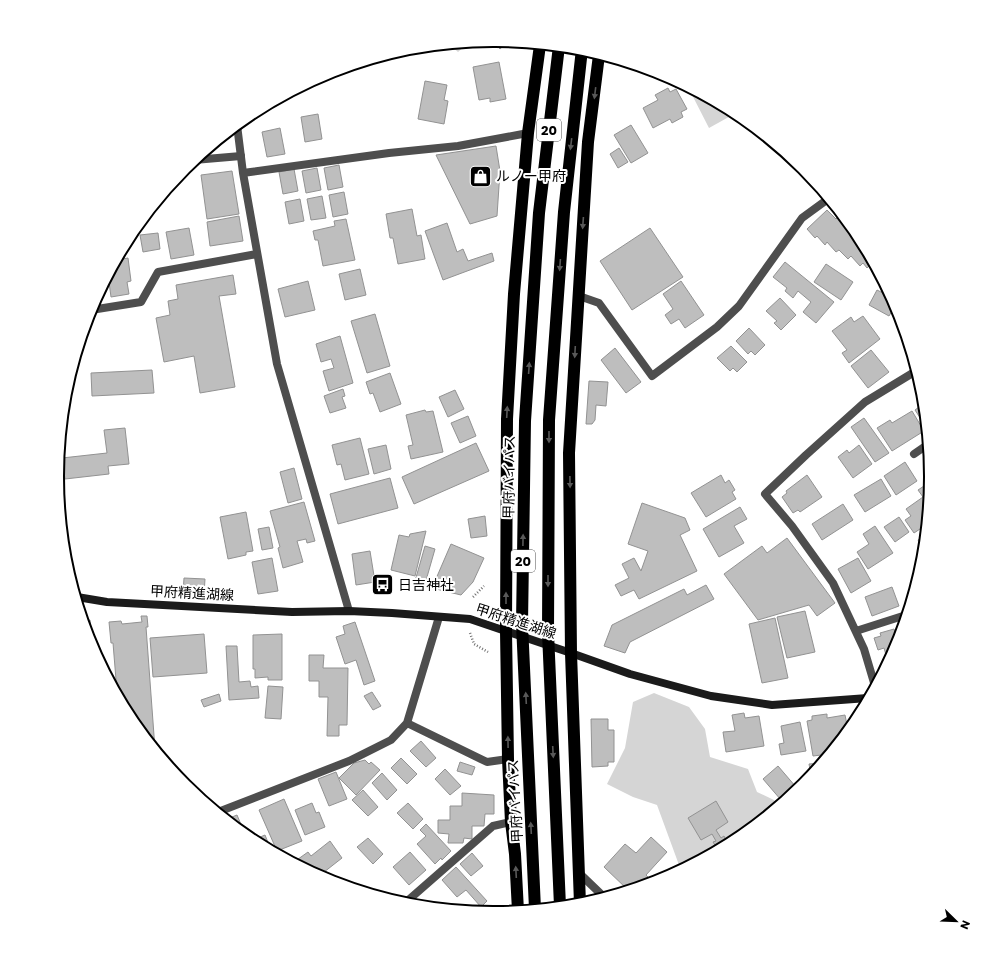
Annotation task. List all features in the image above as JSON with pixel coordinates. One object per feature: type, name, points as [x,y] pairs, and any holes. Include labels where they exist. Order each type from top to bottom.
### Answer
[{"type":"highway","points":[[518,905],[508,760],[506,631],[507,419],[514,294],[528,133],[539,50]]},
{"type":"highway","name":"甲府バイパス","points":[[535,904],[522,624],[525,422],[539,213],[558,52]]},
{"type":"highway","name":"20","points":[[560,901],[548,633],[549,420],[564,212],[581,56]]},
{"type":"highway","points":[[580,898],[571,653],[569,453],[588,142],[598,60]]},
{"type":"main road","name":"甲府精進湖線","points":[[82,598],[107,602],[254,610],[292,612],[349,611],[470,619],[630,674],[712,696],[772,705],[861,698]]},
{"type":"street","points":[[238,132],[243,173],[277,364],[349,611]]},
{"type":"street","points":[[243,173],[389,153],[458,146],[528,133]]},
{"type":"street","points":[[205,159],[241,156]]},
{"type":"street","points":[[579,296],[600,303],[652,376],[717,327],[739,306],[802,218],[824,202]]},
{"type":"street","points":[[99,309],[141,302],[158,272],[257,254]]},
{"type":"street","points":[[873,678],[864,649],[833,583],[792,526],[764,494],[865,402],[911,374]]},
{"type":"street","points":[[914,454],[923,448]]},
{"type":"street","points":[[856,631],[901,616]]},
{"type":"street","points":[[224,810],[349,761],[391,740],[407,723],[439,617]]},
{"type":"street","points":[[407,723],[487,762],[508,760]]},
{"type":"street","points":[[410,898],[494,826],[512,822]]},
{"type":"street","points":[[578,872],[599,892]]},
{"type":"path","points":[[472,597],[484,586]]},
{"type":"path","points":[[470,634],[474,644],[488,652]]},
{"type":"shaded area","points":[[462,48],[458,52],[455,49]]},
{"type":"shaded area","points":[[692,96],[729,117],[709,128]]},
{"type":"shaded area","points":[[654,693],[689,707],[705,729],[710,757],[748,769],[757,792],[775,801],[733,834],[679,864],[657,805],[633,797],[607,784],[625,748],[633,702]]},
{"type":"building","points":[[499,62],[506,99],[490,102],[490,98],[479,100],[473,67]]},
{"type":"building","points":[[425,81],[447,85],[444,100],[448,101],[444,124],[418,119]]},
{"type":"building","points":[[668,88],[670,92],[676,89],[687,109],[681,112],[683,117],[672,123],[670,119],[653,128],[643,108],[658,100],[655,95]]},
{"type":"building","points":[[318,114],[322,139],[305,142],[301,117]]},
{"type":"building","points":[[631,125],[648,153],[631,163],[614,135]]},
{"type":"building","points":[[280,128],[285,154],[267,157],[262,132]]},
{"type":"building","points":[[496,146],[500,171],[497,216],[470,224],[436,155]]},
{"type":"building","points":[[619,148],[628,162],[618,168],[610,154]]},
{"type":"building","points":[[339,165],[343,187],[328,190],[324,168]]},
{"type":"building","points":[[317,168],[321,190],[306,193],[302,171]]},
{"type":"building","points":[[294,169],[298,191],[283,194],[279,172]]},
{"type":"building","points":[[232,171],[239,214],[207,219],[201,175]]},
{"type":"building","points":[[344,192],[348,214],[333,217],[329,195]]},
{"type":"building","points":[[322,196],[326,218],[311,220],[307,199]]},
{"type":"building","points":[[300,199],[304,221],[289,224],[285,202]]},
{"type":"building","points":[[412,209],[417,236],[421,235],[425,259],[398,264],[393,238],[390,238],[386,214]]},
{"type":"building","points":[[827,210],[836,219],[837,218],[868,267],[867,268],[863,263],[860,266],[851,256],[848,259],[839,250],[836,252],[827,242],[825,245],[817,236],[815,238],[807,229]]},
{"type":"building","points":[[239,216],[243,241],[210,246],[207,222]]},
{"type":"building","points":[[346,219],[355,260],[323,266],[318,240],[315,240],[313,231],[335,226],[334,221]]},
{"type":"building","points":[[447,223],[457,252],[463,249],[468,261],[492,253],[494,261],[443,280],[425,231]]},
{"type":"building","points":[[189,228],[194,255],[171,259],[166,232]]},
{"type":"building","points":[[650,228],[683,277],[632,310],[600,261]]},
{"type":"building","points":[[158,233],[160,249],[143,252],[140,235]]},
{"type":"building","points":[[128,258],[131,281],[127,282],[129,294],[111,297],[110,286],[124,259]]},
{"type":"building","points":[[785,262],[834,302],[816,323],[803,312],[811,302],[798,291],[793,298],[785,291],[787,288],[773,277]]},
{"type":"building","points":[[826,264],[853,282],[841,300],[814,282]]},
{"type":"building","points":[[360,269],[366,295],[345,300],[339,274]]},
{"type":"building","points":[[233,275],[236,294],[219,296],[235,387],[200,393],[194,356],[164,362],[156,318],[170,315],[168,301],[178,299],[176,285]]},
{"type":"building","points":[[308,281],[315,310],[285,317],[278,289]]},
{"type":"building","points":[[681,281],[704,315],[685,328],[679,319],[671,324],[665,315],[673,309],[663,294]]},
{"type":"building","points":[[877,290],[882,292],[891,312],[889,316],[869,305]]},
{"type":"building","points":[[780,298],[796,315],[781,330],[774,323],[777,321],[766,311]]},
{"type":"building","points":[[375,314],[390,366],[367,373],[351,321]]},
{"type":"building","points":[[863,316],[880,339],[849,363],[842,353],[847,350],[832,331],[851,317],[854,322]]},
{"type":"building","points":[[749,328],[765,345],[755,355],[751,351],[748,354],[736,341]]},
{"type":"building","points":[[340,336],[353,383],[329,391],[323,371],[334,368],[331,359],[321,362],[316,344]]},
{"type":"building","points":[[731,346],[747,362],[737,372],[733,368],[730,371],[717,358]]},
{"type":"building","points":[[615,348],[641,382],[626,393],[601,360]]},
{"type":"building","points":[[871,350],[889,372],[868,388],[851,366]]},
{"type":"building","points":[[152,370],[154,393],[92,396],[91,373]]},
{"type":"building","points":[[390,373],[401,404],[380,412],[373,393],[370,394],[366,382]]},
{"type":"building","points":[[589,381],[608,382],[606,406],[596,405],[595,420],[592,424],[586,424]]},
{"type":"building","points":[[343,389],[345,396],[342,397],[346,408],[330,413],[324,396]]},
{"type":"building","points":[[455,390],[464,409],[448,417],[439,397]]},
{"type":"building","points":[[918,408],[919,417],[915,410]]},
{"type":"building","points":[[425,410],[426,412],[433,411],[443,452],[411,459],[408,446],[413,445],[406,415]]},
{"type":"building","points":[[912,411],[921,425],[921,433],[892,451],[877,428],[890,420],[892,423]]},
{"type":"building","points":[[468,416],[476,436],[460,443],[451,423]]},
{"type":"building","points":[[864,418],[889,453],[875,462],[851,427]]},
{"type":"building","points":[[125,428],[129,464],[108,466],[109,474],[65,479],[65,458],[107,453],[104,430]]},
{"type":"building","points":[[360,438],[369,474],[345,480],[341,464],[337,465],[332,445]]},
{"type":"building","points":[[476,443],[489,471],[414,504],[402,477]]},
{"type":"building","points":[[386,445],[391,469],[374,474],[368,449]]},
{"type":"building","points":[[859,445],[872,464],[853,478],[838,457],[847,450],[849,453]]},
{"type":"building","points":[[905,462],[917,481],[896,495],[884,476]]},
{"type":"building","points":[[294,468],[302,499],[288,503],[280,472]]},
{"type":"building","points":[[721,475],[725,483],[729,480],[735,490],[732,492],[736,499],[706,517],[691,493]]},
{"type":"building","points":[[807,475],[822,497],[800,512],[798,510],[793,513],[782,497],[787,493],[786,491]]},
{"type":"building","points":[[390,478],[398,508],[338,524],[330,494]]},
{"type":"building","points":[[881,479],[891,496],[865,512],[854,495]]},
{"type":"building","points":[[924,486],[923,505],[920,529],[914,533],[905,520],[911,516],[906,509],[923,497],[918,490]]},
{"type":"building","points":[[304,502],[315,541],[307,543],[306,539],[297,541],[303,562],[283,568],[278,548],[280,547],[270,511]]},
{"type":"building","points":[[642,503],[685,518],[690,530],[680,535],[697,571],[639,599],[634,590],[621,596],[615,585],[629,578],[622,564],[634,558],[641,571],[648,551],[628,544]]},
{"type":"building","points":[[843,504],[853,520],[822,540],[812,524]]},
{"type":"building","points":[[740,507],[747,519],[734,526],[744,543],[719,557],[703,529]]},
{"type":"building","points":[[246,512],[253,551],[246,552],[246,555],[228,559],[220,517]]},
{"type":"building","points":[[485,516],[487,536],[471,538],[468,519]]},
{"type":"building","points":[[899,517],[909,532],[895,542],[884,527]]},
{"type":"building","points":[[875,526],[893,553],[868,569],[857,552],[869,544],[863,534]]},
{"type":"building","points":[[269,527],[273,548],[262,550],[258,529]]},
{"type":"building","points":[[426,531],[415,576],[391,570],[399,535],[409,537],[410,534]]},
{"type":"building","points":[[787,538],[835,603],[817,616],[809,605],[758,620],[724,574],[762,546],[767,553]]},
{"type":"building","points":[[451,544],[484,558],[473,582],[461,595],[432,588]]},
{"type":"building","points":[[425,546],[435,549],[425,584],[415,581]]},
{"type":"building","points":[[370,551],[375,582],[356,585],[352,554]]},
{"type":"building","points":[[272,558],[278,591],[258,594],[252,562]]},
{"type":"building","points":[[858,558],[871,581],[851,593],[838,569]]},
{"type":"building","points":[[184,578],[205,579],[204,594],[183,593]]},
{"type":"building","points":[[706,585],[714,599],[630,642],[625,653],[604,646],[612,625],[684,589],[687,595]]},
{"type":"building","points":[[892,587],[899,606],[872,616],[865,597]]},
{"type":"building","points":[[805,611],[815,652],[787,658],[777,617]]},
{"type":"building","points":[[141,616],[147,616],[148,627],[146,627],[154,740],[137,715],[116,679],[113,643],[111,643],[109,622],[121,621],[122,624],[142,622]]},
{"type":"building","points":[[775,618],[788,678],[762,683],[749,624]]},
{"type":"building","points":[[355,622],[375,681],[364,685],[356,660],[345,664],[336,637],[345,634],[343,626]]},
{"type":"building","points":[[894,629],[895,631],[885,653],[884,648],[878,650],[874,638],[881,636],[880,633]]},
{"type":"building","points":[[204,634],[207,673],[153,677],[150,638]]},
{"type":"building","points":[[282,634],[282,680],[268,680],[268,677],[255,678],[255,669],[253,669],[253,635]]},
{"type":"building","points":[[226,646],[237,646],[239,682],[250,681],[251,687],[258,686],[259,698],[229,700]]},
{"type":"building","points":[[309,655],[324,655],[323,668],[348,668],[347,725],[339,725],[339,736],[327,736],[328,697],[319,697],[319,681],[309,681]]},
{"type":"building","points":[[268,686],[283,687],[281,719],[265,718]]},
{"type":"building","points":[[372,692],[381,706],[373,710],[364,696]]},
{"type":"building","points":[[219,694],[221,701],[204,707],[201,700]]},
{"type":"building","points":[[744,713],[745,718],[759,716],[764,746],[726,752],[723,732],[735,731],[732,715]]},
{"type":"building","points":[[827,714],[827,718],[845,715],[846,722],[821,755],[813,756],[807,721],[812,720],[812,716]]},
{"type":"building","points":[[591,719],[608,719],[608,730],[614,730],[614,762],[608,762],[608,766],[592,767]]},
{"type":"building","points":[[800,722],[806,751],[781,755],[779,744],[784,743],[781,726]]},
{"type":"building","points":[[421,741],[436,758],[426,767],[410,751]]},
{"type":"building","points":[[401,758],[417,774],[407,784],[391,768]]},
{"type":"building","points":[[365,760],[369,764],[371,762],[380,770],[356,795],[339,778],[354,763]]},
{"type":"building","points":[[460,762],[475,767],[472,775],[457,771]]},
{"type":"building","points":[[778,766],[793,784],[779,797],[763,779]]},
{"type":"building","points":[[445,769],[461,786],[450,795],[435,779]]},
{"type":"building","points":[[336,772],[347,799],[329,806],[318,779]]},
{"type":"building","points":[[382,773],[397,790],[387,800],[372,783]]},
{"type":"building","points":[[363,790],[378,807],[368,816],[352,800]]},
{"type":"building","points":[[462,793],[494,795],[494,814],[485,814],[484,826],[472,826],[472,839],[464,838],[463,843],[448,843],[449,834],[438,833],[438,820],[450,820],[450,806],[462,806]]},
{"type":"building","points":[[284,799],[302,841],[281,849],[275,845],[259,810]]},
{"type":"building","points":[[716,801],[728,822],[716,830],[721,838],[724,836],[725,839],[715,845],[713,842],[716,841],[712,834],[701,840],[688,818]]},
{"type":"building","points":[[312,803],[316,813],[319,812],[325,827],[305,835],[295,810]]},
{"type":"building","points":[[408,803],[423,819],[413,829],[397,813]]},
{"type":"building","points":[[237,815],[240,823],[233,817]]},
{"type":"building","points":[[426,824],[451,851],[442,860],[441,858],[435,864],[417,844],[426,836],[420,830]]},
{"type":"building","points":[[265,835],[268,841],[260,837]]},
{"type":"building","points":[[651,837],[667,852],[646,875],[648,877],[623,886],[604,867],[625,844],[636,853]]},
{"type":"building","points":[[368,838],[383,854],[373,864],[357,847]]},
{"type":"building","points":[[330,841],[342,858],[325,871],[298,859],[308,852],[311,856]]},
{"type":"building","points":[[410,852],[426,870],[409,885],[393,867]]},
{"type":"building","points":[[472,853],[483,866],[471,876],[460,864]]},
{"type":"building","points":[[456,867],[487,901],[482,906],[480,905],[466,890],[457,897],[442,880]]},
{"type":"place","name":"ルノー甲府","points":[[480,176]]},
{"type":"place","name":"日吉神社","points":[[383,585]]}]
